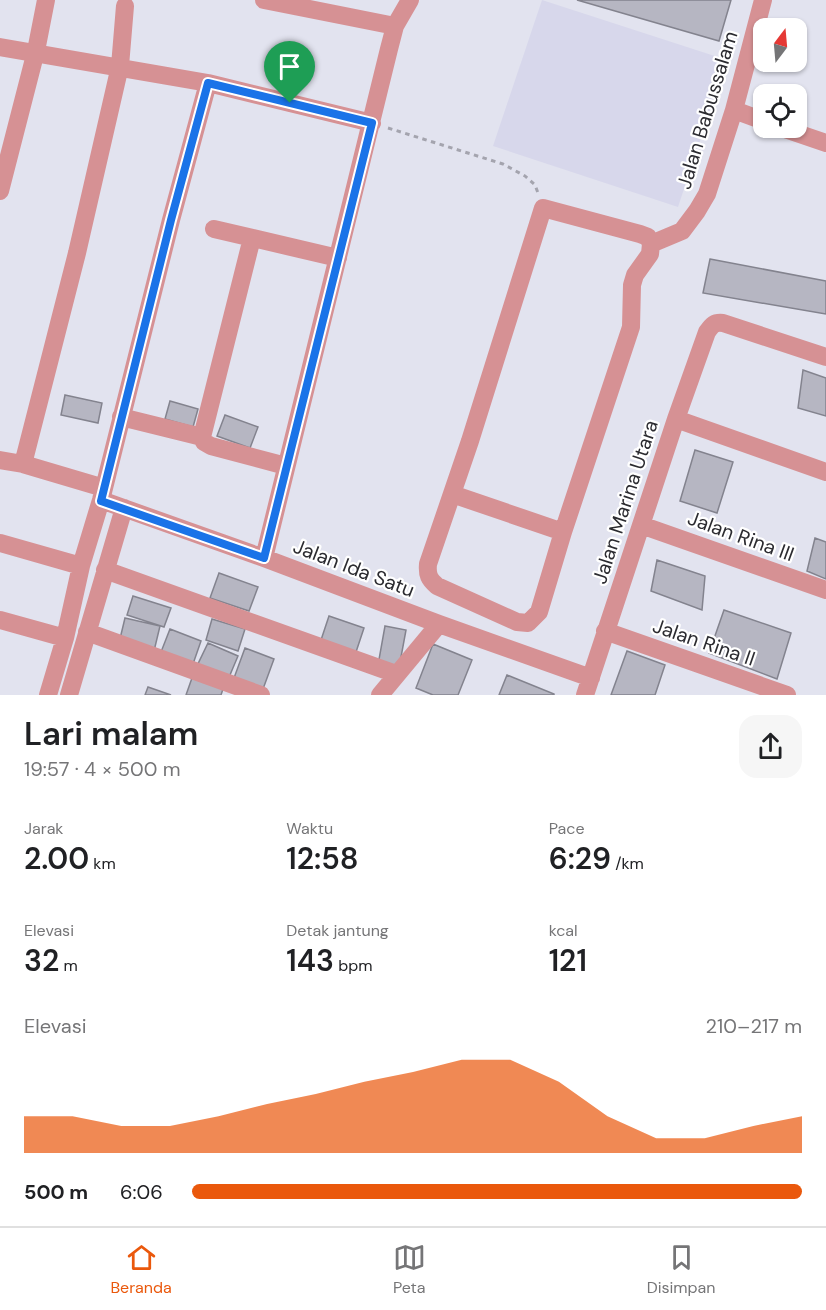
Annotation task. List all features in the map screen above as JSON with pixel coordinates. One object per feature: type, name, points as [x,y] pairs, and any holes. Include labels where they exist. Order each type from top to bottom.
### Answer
[{"type":"street","points":[[0,191],[36,51],[46,0]]},
{"type":"street","points":[[264,0],[395,26]]},
{"type":"street","points":[[264,558],[395,26],[410,0]]},
{"type":"street","name":"Jalan Babussalam","points":[[651,244],[682,231],[707,194],[734,110],[763,0]]},
{"type":"street","points":[[23,464],[77,253],[120,66],[125,6]]},
{"type":"street","points":[[0,47],[36,51],[208,83],[372,123]]},
{"type":"street","points":[[48,695],[65,638],[81,566],[102,494],[208,83]]},
{"type":"street","points":[[734,110],[753,117]]},
{"type":"street","points":[[807,137],[826,143]]},
{"type":"street","points":[[543,208],[640,234],[648,237],[651,244],[650,254],[635,275],[632,285],[631,327],[539,612],[528,623],[517,621],[437,586],[429,579],[428,564],[543,208]]},
{"type":"street","points":[[214,229],[338,258]]},
{"type":"street","points":[[252,238],[202,437],[204,442],[210,446],[286,466]]},
{"type":"street","name":"Jalan Marina Utara","points":[[588,687],[676,419],[707,332],[712,325],[716,322],[723,323],[826,357]]},
{"type":"street","points":[[121,417],[202,437]]},
{"type":"street","points":[[676,419],[826,472]]},
{"type":"street","name":"Jalan Ida Satu","points":[[0,460],[23,464],[102,494],[124,508],[439,624],[588,687]]},
{"type":"street","points":[[452,494],[563,532]]},
{"type":"street","points":[[89,695],[70,692],[124,508]]},
{"type":"street","name":"Jalan Rina III","points":[[641,525],[826,591]]},
{"type":"street","points":[[0,543],[81,566]]},
{"type":"street","points":[[105,570],[396,674]]},
{"type":"street","points":[[0,620],[65,638]]},
{"type":"street","points":[[380,695],[439,624]]},
{"type":"street","name":"Jalan Rina II","points":[[605,631],[788,695]]},
{"type":"street","points":[[87,632],[261,695]]},
{"type":"path","points":[[372,123],[503,164],[525,176],[535,185],[543,208]]},
{"type":"shaded area","points":[[542,0],[727,60],[678,207],[493,146]]},
{"type":"building","points":[[577,0],[731,0],[719,41]]},
{"type":"building","points":[[710,259],[826,281],[826,314],[703,293]]},
{"type":"building","points":[[803,370],[826,378],[826,416],[798,408]]},
{"type":"building","points":[[65,395],[102,403],[98,423],[61,415]]},
{"type":"building","points":[[170,401],[198,409],[193,427],[165,419]]},
{"type":"building","points":[[225,415],[258,427],[250,448],[217,436]]},
{"type":"building","points":[[695,450],[733,462],[717,513],[680,501]]},
{"type":"building","points":[[815,538],[826,542],[826,579],[807,571]]},
{"type":"building","points":[[657,560],[705,576],[702,610],[651,591]]},
{"type":"building","points":[[219,573],[258,587],[249,611],[210,598]]},
{"type":"building","points":[[133,596],[171,608],[164,627],[127,615]]},
{"type":"building","points":[[724,610],[791,633],[777,679],[709,653]]},
{"type":"building","points":[[329,616],[364,628],[356,652],[321,640]]},
{"type":"building","points":[[125,618],[160,626],[154,651],[119,643]]},
{"type":"building","points":[[212,619],[245,629],[238,651],[206,640]]},
{"type":"building","points":[[385,626],[406,630],[399,668],[378,665]]},
{"type":"building","points":[[170,629],[201,641],[193,664],[161,652]]},
{"type":"building","points":[[208,643],[238,656],[227,682],[196,668]]},
{"type":"building","points":[[433,644],[472,660],[458,695],[433,695],[416,688]]},
{"type":"building","points":[[245,648],[274,659],[263,689],[234,678]]},
{"type":"building","points":[[627,651],[665,665],[655,695],[611,695]]},
{"type":"building","points":[[507,675],[554,694],[554,695],[499,695]]},
{"type":"building","points":[[192,678],[223,689],[221,695],[186,695]]},
{"type":"building","points":[[148,687],[171,695],[145,695]]},
{"type":"route","points":[[208,83],[290,103],[372,123],[264,558],[101,501],[171,220],[208,83]]}]
